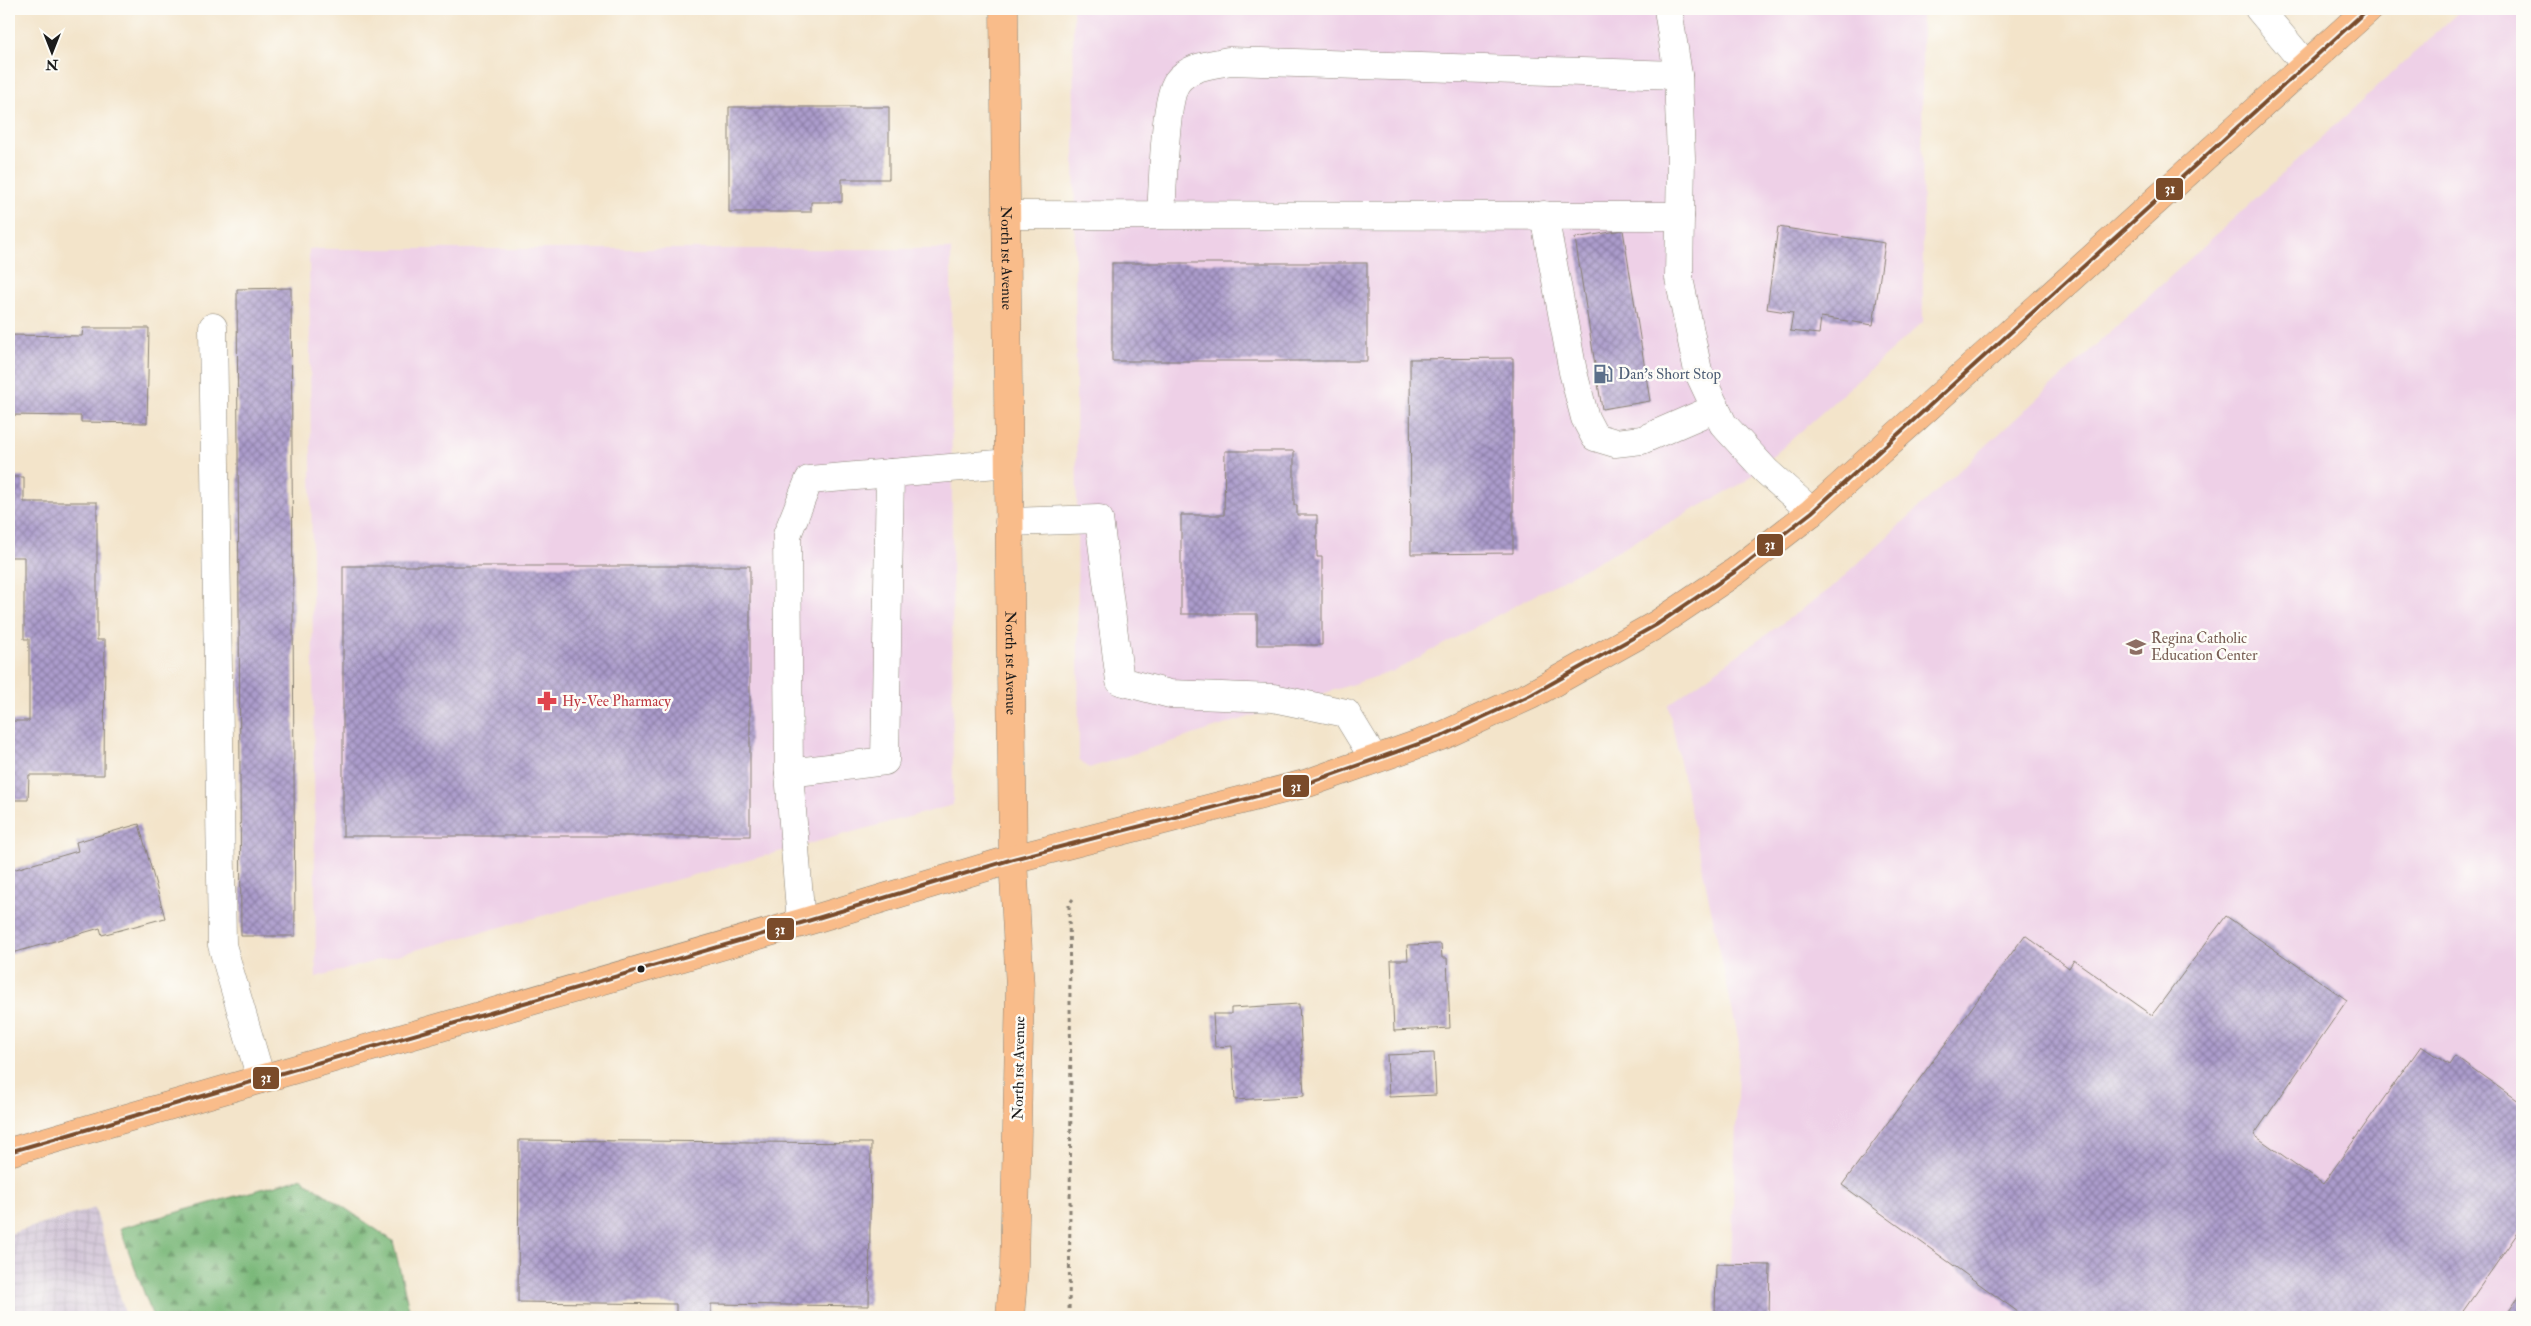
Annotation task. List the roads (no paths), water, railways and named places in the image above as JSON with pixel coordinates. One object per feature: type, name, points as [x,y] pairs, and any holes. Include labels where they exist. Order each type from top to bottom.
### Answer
[{"type":"main road","name":"North 1st Avenue","points":[[1004,9],[1013,859],[1020,988],[1014,1268],[1010,1317]]},
{"type":"main road","points":[[9,1152],[801,923],[1013,859],[1308,783],[1444,735],[1531,695],[1656,625],[1736,571],[1812,512],[2368,9]]},
{"type":"street","points":[[1668,9],[1678,74],[1681,158],[1679,278],[1698,371],[1723,424],[1766,471],[1812,512]]},
{"type":"street","points":[[2259,9],[2305,64]]},
{"type":"street","points":[[1161,215],[1168,120],[1177,83],[1196,67],[1229,61],[1678,74]]},
{"type":"street","points":[[1006,215],[1680,216]]},
{"type":"street","points":[[1544,216],[1573,372],[1585,418],[1595,437],[1615,443],[1642,440],[1716,408]]},
{"type":"street","points":[[213,327],[222,945],[262,1078]]},
{"type":"street","points":[[801,923],[789,773],[787,535],[809,480],[1009,463]]},
{"type":"street","points":[[789,773],[885,761],[890,473]]},
{"type":"street","points":[[1009,522],[1100,519],[1120,681],[1170,694],[1273,698],[1346,713],[1374,759]]},
{"type":"place","name":"Dan's Short Stop","points":[[1603,374]]},
{"type":"place","name":"Regina Catholic Education Center","points":[[2136,647]]},
{"type":"place","name":"Hy-Vee Pharmacy","points":[[547,701]]}]
